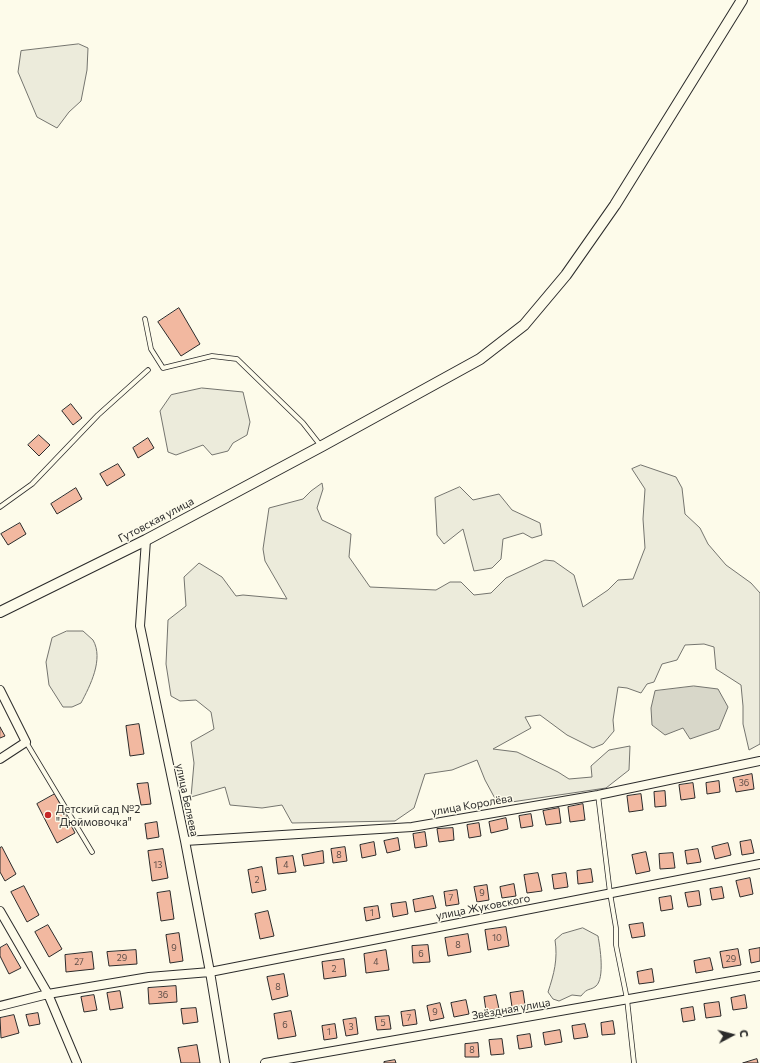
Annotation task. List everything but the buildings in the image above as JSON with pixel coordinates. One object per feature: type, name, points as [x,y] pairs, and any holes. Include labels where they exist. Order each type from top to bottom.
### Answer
[{"type":"street","name":"Гутовская улица","points":[[0,612],[146,540],[322,446],[480,359],[524,325],[566,275],[615,205],[742,0]]},
{"type":"street","name":"улица Беляева","points":[[146,540],[140,626],[185,841],[210,972],[225,1063]]},
{"type":"street","points":[[0,690],[26,742],[0,759]]},
{"type":"street","name":"улица Королёва","points":[[185,841],[412,827],[598,795],[760,762]]},
{"type":"street","name":"улица Жуковского","points":[[0,1006],[48,994],[149,977],[210,972],[760,864]]},
{"type":"street","points":[[0,911],[48,994],[77,1063]]},
{"type":"street","name":"Звёздная улица","points":[[266,1063],[760,976]]},
{"type":"lane","points":[[145,319],[151,348],[163,368],[212,356],[237,359],[303,423],[322,446]]},
{"type":"lane","points":[[0,507],[32,484],[98,415],[148,370]]},
{"type":"lane","points":[[26,742],[92,852]]},
{"type":"lane","points":[[598,795],[610,893],[616,928],[616,945],[627,999],[634,1063]]},
{"type":"shaded area","points":[[79,44],[88,48],[87,70],[81,101],[69,112],[57,128],[37,117],[18,72],[21,51]]},
{"type":"shaded area","points":[[202,388],[243,392],[250,422],[247,435],[233,443],[228,451],[212,455],[203,445],[176,455],[168,452],[160,411],[171,395]]},
{"type":"shaded area","points":[[641,465],[676,477],[682,488],[685,514],[700,528],[708,544],[726,565],[751,583],[760,593],[760,744],[749,750],[743,724],[741,685],[716,669],[714,647],[704,644],[685,645],[677,660],[662,664],[654,682],[647,684],[641,693],[627,688],[618,687],[613,720],[614,731],[603,744],[593,748],[567,735],[540,715],[525,717],[531,728],[493,749],[517,752],[569,779],[592,777],[591,766],[609,750],[630,746],[629,770],[606,788],[498,804],[485,780],[477,760],[452,770],[425,774],[414,808],[395,821],[292,823],[282,805],[262,808],[230,805],[225,787],[191,797],[194,763],[191,742],[214,729],[211,712],[196,700],[180,701],[171,696],[166,664],[168,620],[186,606],[184,577],[199,563],[222,577],[236,596],[243,595],[287,599],[265,561],[263,549],[269,508],[303,499],[322,483],[323,489],[317,508],[322,520],[351,534],[349,557],[370,587],[436,590],[450,582],[461,582],[474,595],[491,593],[506,578],[545,560],[554,561],[574,575],[583,607],[608,590],[618,580],[633,579],[645,548],[643,519],[645,489],[632,469]]},
{"type":"shaded area","points":[[460,487],[473,500],[499,494],[512,510],[540,523],[542,535],[532,538],[523,533],[503,539],[501,559],[492,568],[474,571],[463,529],[444,544],[437,535],[435,498]]},
{"type":"shaded area","points":[[67,631],[83,631],[93,640],[97,655],[92,681],[81,703],[72,707],[63,707],[49,685],[46,662],[52,638]]},
{"type":"shaded area","points":[[694,686],[718,689],[728,707],[719,729],[690,739],[683,728],[665,735],[652,725],[651,708],[655,691]]},
{"type":"shaded area","points":[[583,928],[598,936],[601,962],[599,982],[596,986],[585,991],[581,996],[572,995],[559,1001],[553,999],[548,992],[555,966],[555,940],[562,934]]},
{"type":"place","name":"Детский сад №2 \"Дюймовочка\"","points":[[48,815]]}]
